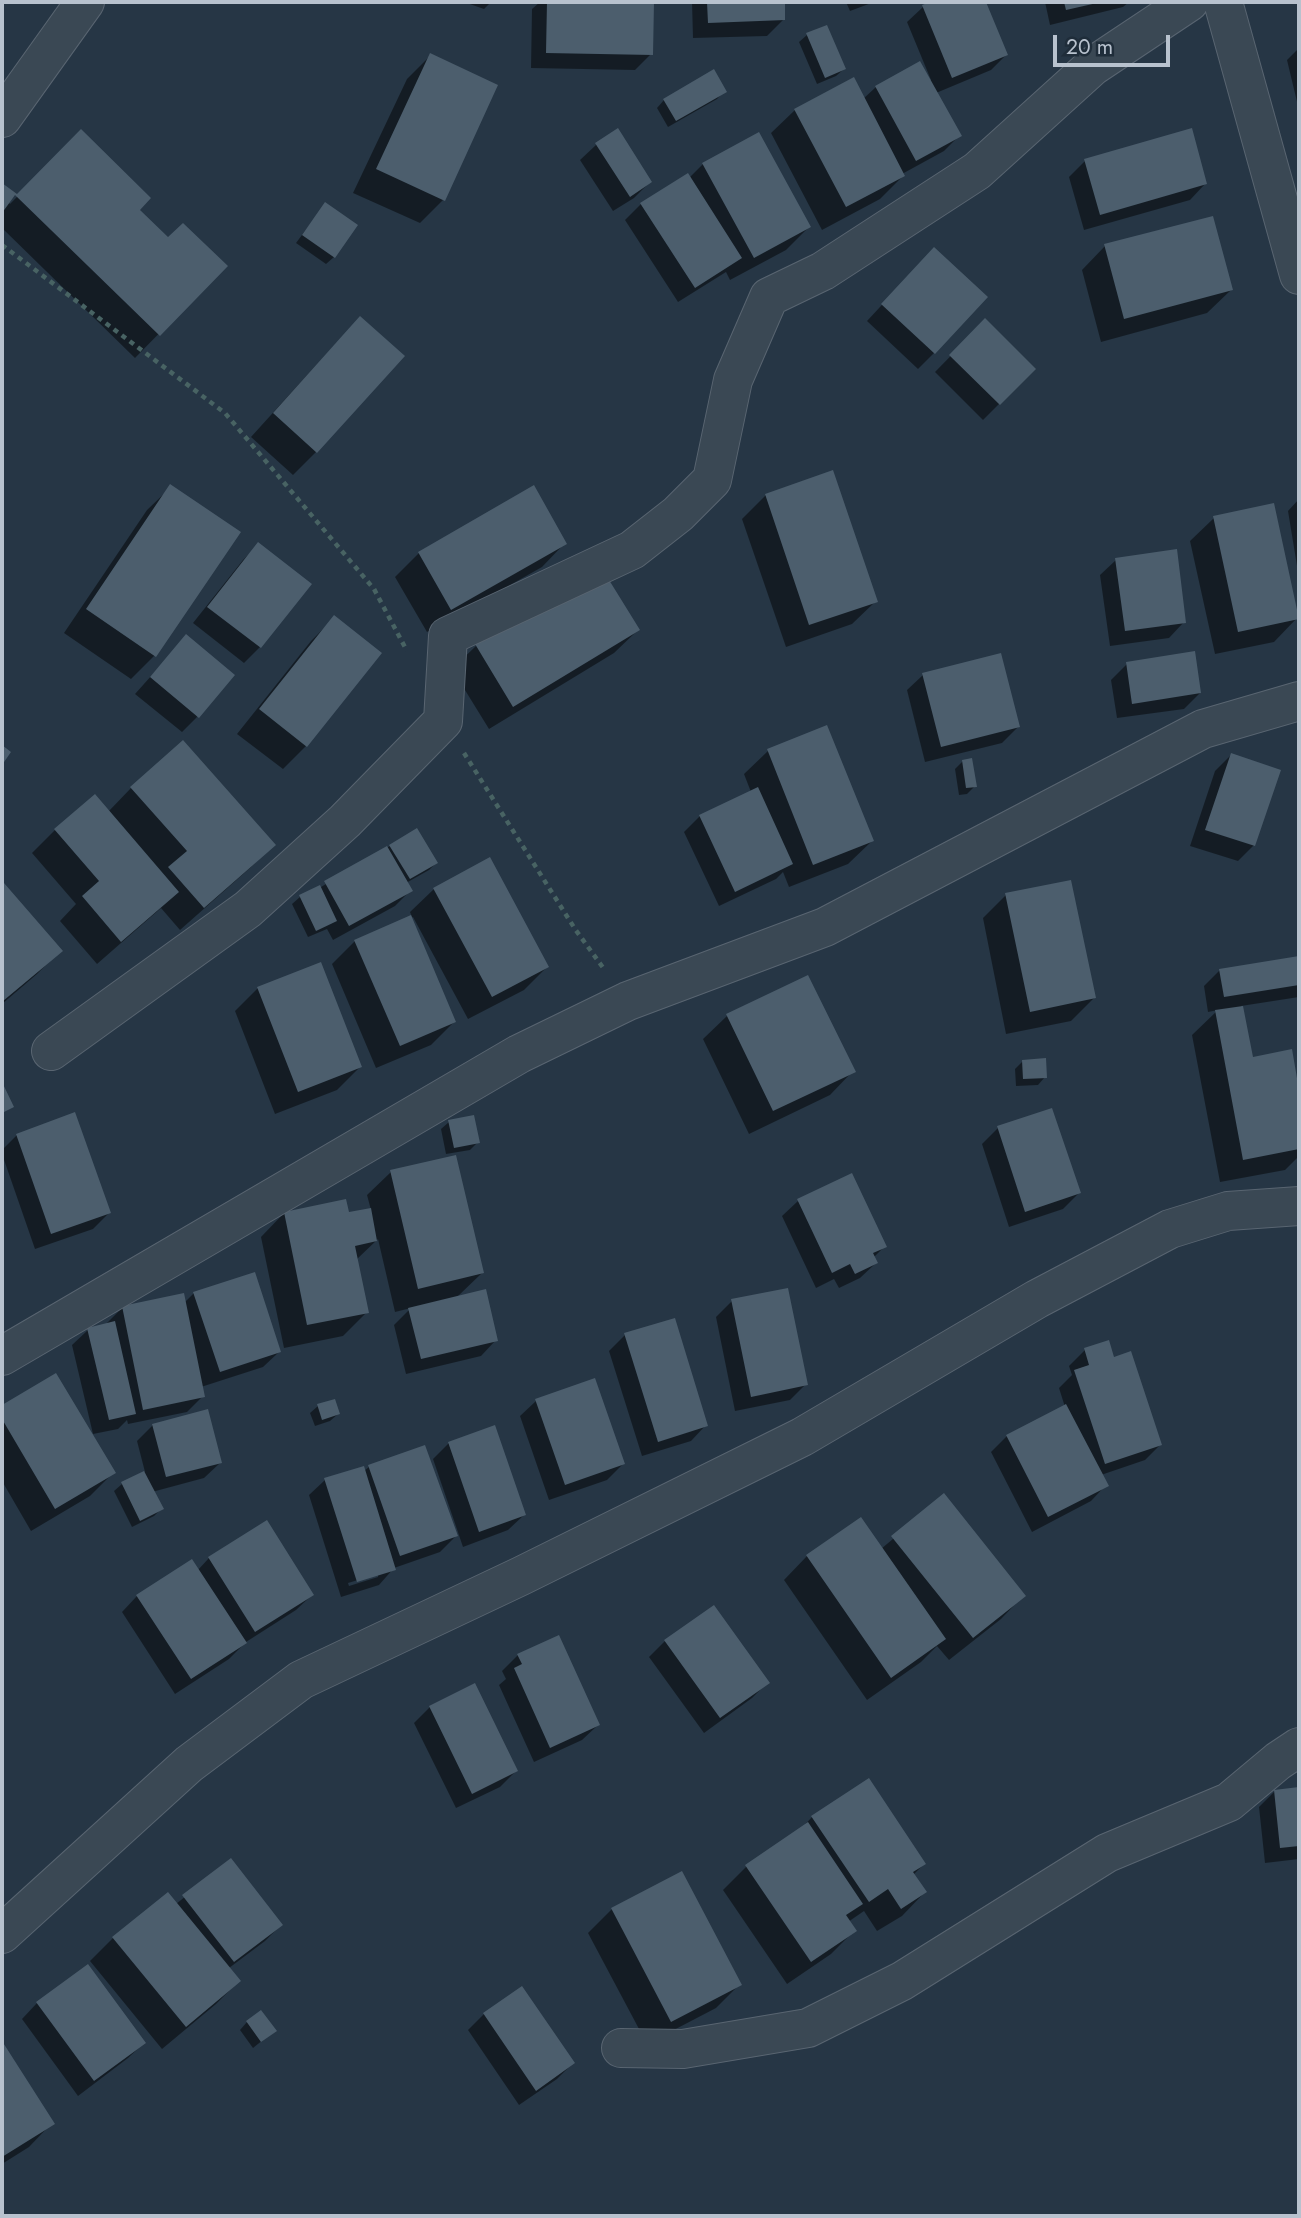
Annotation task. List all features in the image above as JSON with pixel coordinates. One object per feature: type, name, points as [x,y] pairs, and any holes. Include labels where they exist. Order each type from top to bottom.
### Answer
[{"type":"street","points":[[2,118],[85,2]]},
{"type":"street","points":[[51,1051],[248,909],[345,821],[443,721],[448,636],[632,550],[678,514],[712,480],[733,380],[769,297],[823,271],[977,172],[1093,66],[1189,2]]},
{"type":"street","points":[[1223,2],[1299,275]]},
{"type":"street","points":[[2,1356],[519,1054],[628,1001],[825,927],[1203,729],[1299,701]]},
{"type":"street","points":[[2,1934],[189,1764],[301,1680],[521,1576],[802,1437],[1037,1299],[1170,1229],[1228,1210],[1299,1206]]},
{"type":"street","points":[[621,2048],[683,2049],[808,2028],[902,1981],[1107,1853],[1229,1802],[1278,1760],[1299,1747]]},
{"type":"path","points":[[2,245],[225,413],[374,589],[412,661]]},
{"type":"path","points":[[443,721],[575,929],[628,1001]]},
{"type":"building","points":[[547,2],[654,2],[653,55],[546,53]]},
{"type":"building","points":[[707,2],[785,2],[785,20],[708,23]]},
{"type":"building","points":[[930,2],[986,2],[1008,55],[952,78],[922,5]]},
{"type":"building","points":[[1064,2],[1097,2],[1097,3],[1066,10]]},
{"type":"building","points":[[827,25],[846,69],[825,78],[806,33]]},
{"type":"building","points":[[430,53],[498,85],[445,201],[376,169]]},
{"type":"building","points":[[920,61],[962,136],[916,161],[875,86]]},
{"type":"building","points":[[714,69],[727,92],[676,121],[663,99]]},
{"type":"building","points":[[854,77],[905,176],[846,207],[794,109]]},
{"type":"building","points":[[618,128],[652,182],[630,197],[595,143]]},
{"type":"building","points":[[1192,128],[1207,184],[1100,215],[1084,159]]},
{"type":"building","points":[[81,129],[151,198],[140,210],[168,237],[183,223],[228,266],[160,336],[15,195],[2,213],[2,183],[17,194]]},
{"type":"building","points":[[759,132],[811,227],[754,258],[702,163]]},
{"type":"building","points":[[688,173],[742,258],[695,288],[640,203]]},
{"type":"building","points":[[325,202],[358,225],[335,258],[302,235]]},
{"type":"building","points":[[1213,216],[1233,290],[1124,319],[1104,244]]},
{"type":"building","points":[[934,247],[988,297],[935,354],[881,304]]},
{"type":"building","points":[[360,316],[405,356],[317,453],[273,413]]},
{"type":"building","points":[[985,318],[1036,369],[1000,405],[949,355]]},
{"type":"building","points":[[833,470],[878,602],[809,625],[765,494]]},
{"type":"building","points":[[170,484],[241,532],[156,657],[86,609]]},
{"type":"building","points":[[534,485],[567,544],[451,610],[418,552]]},
{"type":"building","points":[[1274,503],[1299,619],[1238,632],[1213,516]]},
{"type":"building","points":[[258,542],[312,584],[261,648],[207,607]]},
{"type":"building","points":[[1177,549],[1186,623],[1125,631],[1115,558]]},
{"type":"building","points":[[601,567],[640,630],[513,707],[475,644]]},
{"type":"building","points":[[334,615],[382,653],[307,747],[259,709]]},
{"type":"building","points":[[186,634],[235,675],[199,718],[150,677]]},
{"type":"building","points":[[1195,651],[1201,693],[1132,704],[1126,662]]},
{"type":"building","points":[[1001,653],[1020,727],[941,747],[922,673]]},
{"type":"building","points":[[827,725],[874,841],[813,865],[767,749]]},
{"type":"building","points":[[183,740],[276,845],[204,908],[168,867],[187,851],[130,787]]},
{"type":"building","points":[[2,745],[11,752],[2,765]]},
{"type":"building","points":[[1231,753],[1281,770],[1255,846],[1205,830]]},
{"type":"building","points":[[972,758],[977,787],[966,788],[962,760]]},
{"type":"building","points":[[758,787],[793,864],[735,892],[699,815]]},
{"type":"building","points":[[95,794],[179,892],[121,942],[82,896],[99,881],[54,829]]},
{"type":"building","points":[[417,828],[438,863],[410,879],[389,845]]},
{"type":"building","points":[[387,846],[413,891],[349,926],[324,881]]},
{"type":"building","points":[[490,857],[549,967],[492,997],[433,888]]},
{"type":"building","points":[[1071,880],[1096,998],[1030,1012],[1005,893]]},
{"type":"building","points":[[4,883],[63,951],[3,1001],[2,886]]},
{"type":"building","points":[[320,885],[337,921],[316,931],[299,895]]},
{"type":"building","points":[[411,915],[456,1022],[400,1046],[354,940]]},
{"type":"building","points":[[1299,956],[1299,985],[1224,997],[1219,969]]},
{"type":"building","points":[[321,962],[362,1067],[298,1092],[257,987]]},
{"type":"building","points":[[808,975],[856,1072],[773,1111],[726,1014]]},
{"type":"building","points":[[1243,1006],[1253,1057],[1292,1049],[1299,1090],[1299,1149],[1243,1160],[1215,1010]]},
{"type":"building","points":[[1046,1058],[1047,1078],[1023,1079],[1022,1060]]},
{"type":"building","points":[[2,1082],[14,1107],[2,1113]]},
{"type":"building","points":[[1052,1108],[1081,1193],[1025,1212],[997,1126]]},
{"type":"building","points":[[75,1112],[111,1213],[51,1234],[16,1134]]},
{"type":"building","points":[[474,1115],[480,1143],[454,1148],[448,1120]]},
{"type":"building","points":[[456,1155],[484,1273],[418,1289],[390,1170]]},
{"type":"building","points":[[852,1173],[887,1247],[873,1253],[878,1263],[855,1274],[850,1264],[832,1273],[797,1199]]},
{"type":"building","points":[[346,1199],[349,1212],[371,1208],[377,1241],[355,1246],[369,1313],[307,1325],[284,1212]]},
{"type":"building","points":[[255,1272],[281,1352],[220,1372],[193,1292]]},
{"type":"building","points":[[788,1288],[808,1385],[751,1397],[731,1299]]},
{"type":"building","points":[[486,1289],[498,1341],[421,1359],[408,1308]]},
{"type":"building","points":[[184,1293],[205,1397],[143,1410],[122,1306]]},
{"type":"building","points":[[675,1318],[708,1426],[658,1442],[624,1333]]},
{"type":"building","points":[[115,1321],[136,1414],[109,1420],[87,1328]]},
{"type":"building","points":[[1109,1340],[1114,1357],[1131,1351],[1162,1445],[1105,1464],[1074,1370],[1089,1365],[1084,1348]]},
{"type":"building","points":[[56,1373],[116,1473],[55,1509],[2,1419],[2,1405]]},
{"type":"building","points":[[595,1378],[625,1464],[565,1485],[535,1399]]},
{"type":"building","points":[[335,1399],[340,1414],[322,1420],[317,1404]]},
{"type":"building","points":[[1066,1404],[1109,1486],[1048,1517],[1006,1435]]},
{"type":"building","points":[[208,1409],[222,1463],[166,1477],[152,1424]]},
{"type":"building","points":[[495,1425],[526,1515],[479,1532],[448,1442]]},
{"type":"building","points":[[425,1445],[458,1536],[400,1556],[368,1465]]},
{"type":"building","points":[[364,1466],[396,1570],[357,1582],[324,1478]]},
{"type":"building","points":[[144,1471],[164,1509],[140,1521],[121,1482]]},
{"type":"building","points":[[944,1493],[1026,1596],[973,1638],[891,1536]]},
{"type":"building","points":[[861,1517],[946,1639],[891,1678],[806,1555]]},
{"type":"building","points":[[267,1520],[314,1595],[255,1632],[208,1557]]},
{"type":"building","points":[[192,1559],[247,1643],[191,1679],[136,1595]]},
{"type":"building","points":[[714,1605],[770,1683],[720,1718],[664,1640]]},
{"type":"building","points":[[559,1635],[600,1725],[550,1748],[514,1668],[522,1664],[517,1654]]},
{"type":"building","points":[[475,1683],[518,1771],[472,1794],[429,1706]]},
{"type":"building","points":[[869,1778],[926,1864],[913,1872],[927,1892],[901,1909],[888,1889],[869,1902],[811,1816]]},
{"type":"building","points":[[1299,1787],[1299,1846],[1280,1848],[1274,1790]]},
{"type":"building","points":[[808,1822],[863,1904],[846,1915],[857,1931],[811,1962],[745,1865]]},
{"type":"building","points":[[231,1858],[283,1925],[234,1962],[182,1895]]},
{"type":"building","points":[[682,1871],[742,1985],[671,2022],[611,1908]]},
{"type":"building","points":[[168,1892],[241,1981],[186,2027],[112,1937]]},
{"type":"building","points":[[88,1964],[146,2043],[94,2081],[36,2002]]},
{"type":"building","points":[[522,1986],[575,2063],[536,2091],[483,2013]]},
{"type":"building","points":[[261,2010],[277,2031],[261,2042],[246,2021]]},
{"type":"building","points":[[2,2041],[55,2124],[2,2157]]}]
